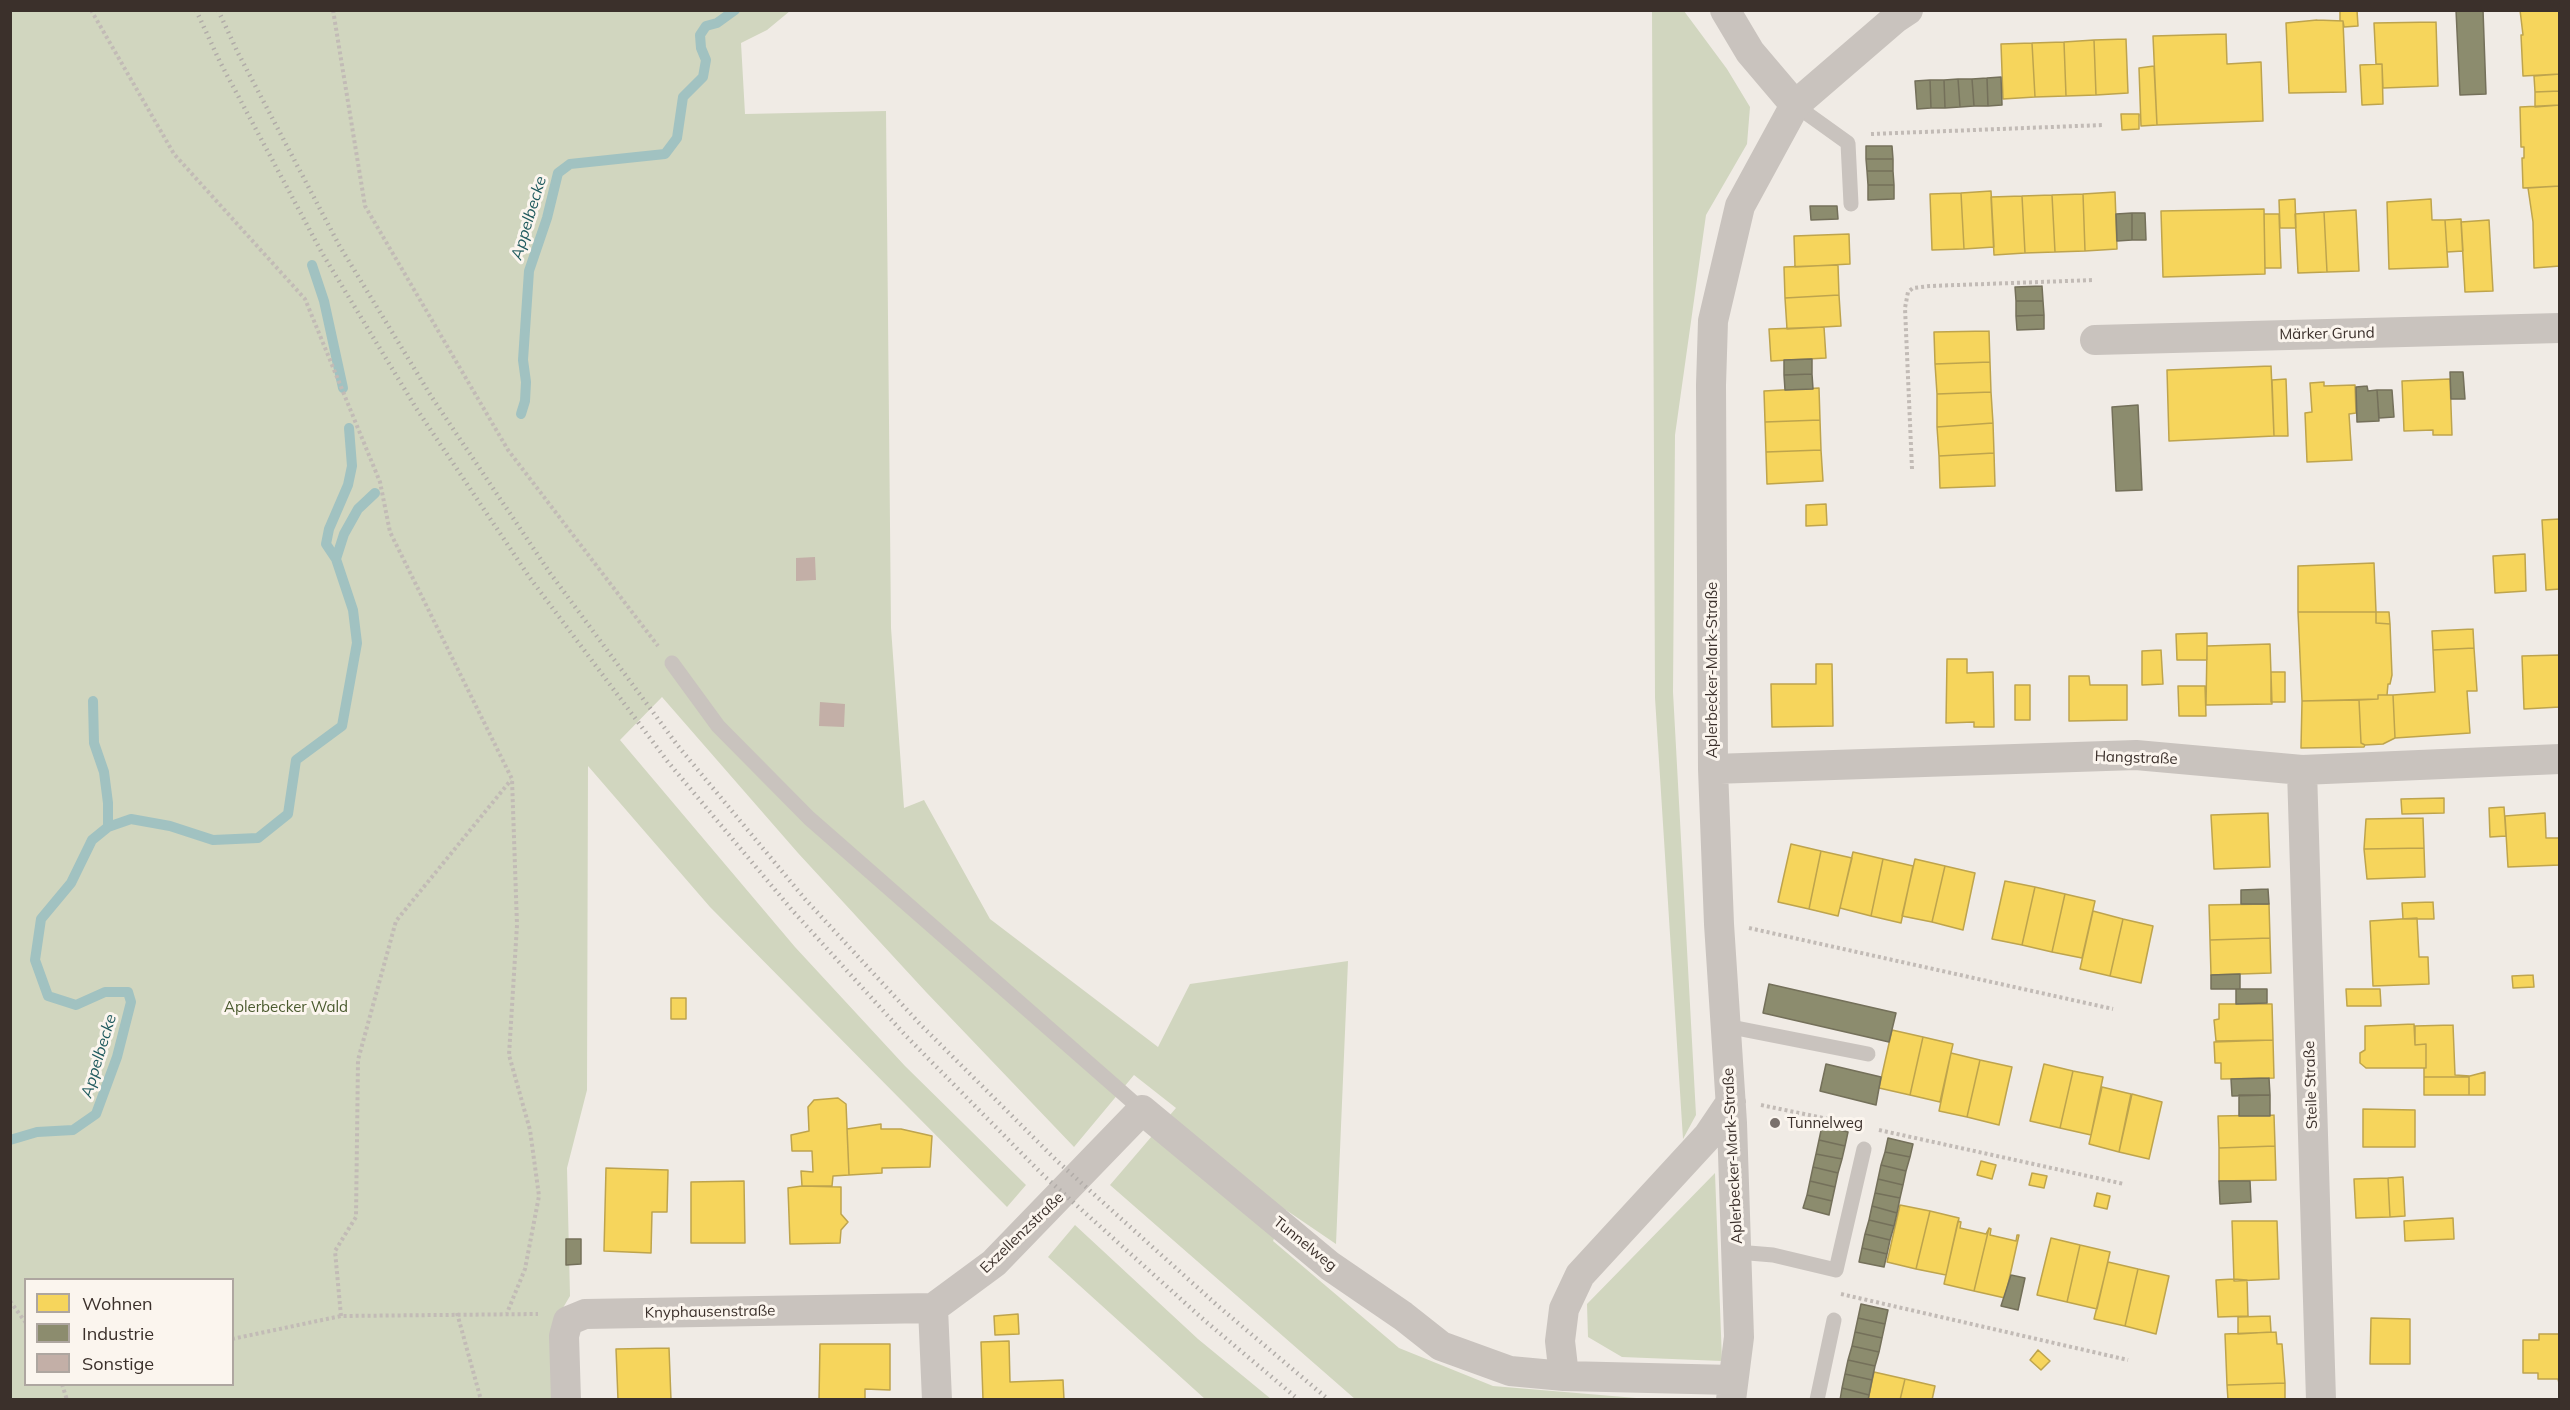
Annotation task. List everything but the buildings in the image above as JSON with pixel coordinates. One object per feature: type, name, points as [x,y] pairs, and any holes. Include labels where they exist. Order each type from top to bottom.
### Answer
[{"type":"street","points":[[1725,10],[1750,52],[1795,105]]},
{"type":"street","name":"Aplerbecker-Mark-Straße","points":[[1732,1390],[1739,1337],[1737,1252],[1713,769],[1711,385],[1713,321],[1740,206],[1795,105],[1908,10]]},
{"type":"street","name":"Märker Grund","points":[[2095,339],[2559,327]]},
{"type":"street","name":"Hangstraße","points":[[1713,769],[2136,755],[2302,770],[2559,759]]},
{"type":"street","name":"Steile Straße","points":[[2302,770],[2321,1400]]},
{"type":"street","points":[[1564,1376],[1560,1341],[1564,1309],[1580,1275],[1708,1136],[1731,1102]]},
{"type":"street","name":"Exzellenzstraße","points":[[933,1308],[994,1263],[1142,1110]]},
{"type":"street","name":"Tunnelweg","points":[[1142,1110],[1330,1266],[1403,1316],[1441,1346],[1510,1371],[1732,1390]]},
{"type":"street","points":[[933,1308],[937,1400]]},
{"type":"street","name":"Knyphausenstraße","points":[[568,1321],[585,1314],[933,1308]]},
{"type":"street","points":[[566,1400],[564,1336],[568,1321]]},
{"type":"lane","points":[[1795,105],[1848,143],[1851,204]]},
{"type":"lane","name":"Tunnelweg","points":[[672,663],[718,726],[809,818],[1142,1110]]},
{"type":"lane","points":[[1726,1026],[1868,1054]]},
{"type":"lane","points":[[1737,1252],[1773,1256],[1836,1270],[1864,1149]]},
{"type":"lane","points":[[1817,1400],[1834,1320]]},
{"type":"path","points":[[91,10],[174,154],[305,299],[380,482],[390,532],[512,779],[517,925],[509,1054],[530,1130],[538,1196],[525,1269],[507,1313]]},
{"type":"path","points":[[333,10],[365,206],[508,450],[672,663]]},
{"type":"path","points":[[1848,143],[1874,133],[1960,132],[2103,125]]},
{"type":"path","points":[[1912,469],[1905,308],[1908,292],[1913,288],[1930,286],[2094,280]]},
{"type":"path","points":[[341,1316],[335,1251],[356,1217],[358,1060],[396,921],[512,779]]},
{"type":"path","points":[[1719,924],[1767,930],[2113,1009]]},
{"type":"path","points":[[1731,1102],[1779,1107],[1859,1125]]},
{"type":"path","points":[[1871,1128],[2124,1184]]},
{"type":"path","points":[[1832,1292],[2128,1360]]},
{"type":"path","points":[[10,1301],[24,1320]]},
{"type":"path","points":[[457,1313],[481,1400]]},
{"type":"path","points":[[234,1340],[341,1316],[507,1313],[539,1314],[568,1321]]},
{"type":"green space","name":"Aplerbecker Wald","points":[[10,11],[790,11],[767,30],[741,43],[745,114],[886,111],[891,628],[904,808],[924,800],[990,919],[1158,1047],[1190,984],[1348,961],[1336,1244],[1286,1210],[1273,1241],[1399,1348],[1493,1386],[1648,1399],[1355,1399],[1110,1185],[1176,1108],[1134,1075],[1074,1147],[926,992],[798,853],[662,697],[620,740],[795,947],[905,1066],[1026,1185],[1007,1207],[710,907],[588,766],[587,1090],[567,1168],[570,1296],[554,1323],[556,1399],[11,1399]]},
{"type":"green space","points":[[1652,11],[1684,11],[1727,69],[1750,107],[1747,144],[1706,215],[1675,435],[1673,692],[1696,1115],[1683,1139],[1655,698]]},
{"type":"green space","points":[[1715,1173],[1722,1361],[1622,1357],[1588,1337],[1587,1304]]},
{"type":"green space","points":[[1075,1225],[1198,1339],[1271,1399],[1205,1399],[1048,1257]]},
{"type":"waterway","name":"Appelbecke","points":[[521,414],[525,401],[526,382],[523,360],[529,271],[547,218],[558,173],[570,164],[665,154],[677,138],[683,97],[703,77],[706,60],[701,48],[700,35],[706,26],[717,23],[735,10]]},
{"type":"waterway","points":[[312,265],[324,301],[343,388]]},
{"type":"waterway","points":[[336,559],[326,544],[329,529],[348,485],[352,466],[349,428]]},
{"type":"waterway","name":"Appelbecke","points":[[10,1140],[37,1132],[73,1130],[96,1114],[117,1057],[131,1002],[128,992],[105,992],[76,1005],[48,996],[35,960],[41,919],[71,883],[92,840],[108,827],[131,819],[170,826],[213,840],[258,838],[288,814],[296,760],[342,726],[357,643],[353,610],[336,559],[344,534],[358,509],[375,493]]},
{"type":"waterway","points":[[93,701],[94,743],[104,772],[108,827]]},
{"type":"railway","points":[[196,10],[220,62],[322,253],[416,408],[530,578],[668,762],[792,910],[906,1036],[1043,1175],[1204,1320],[1299,1400]]},
{"type":"railway","points":[[218,10],[238,53],[339,245],[431,396],[550,573],[678,746],[805,899],[920,1024],[1057,1161],[1218,1306],[1329,1400]]},
{"type":"place","name":"Tunnelweg","points":[[1775,1123]]}]
